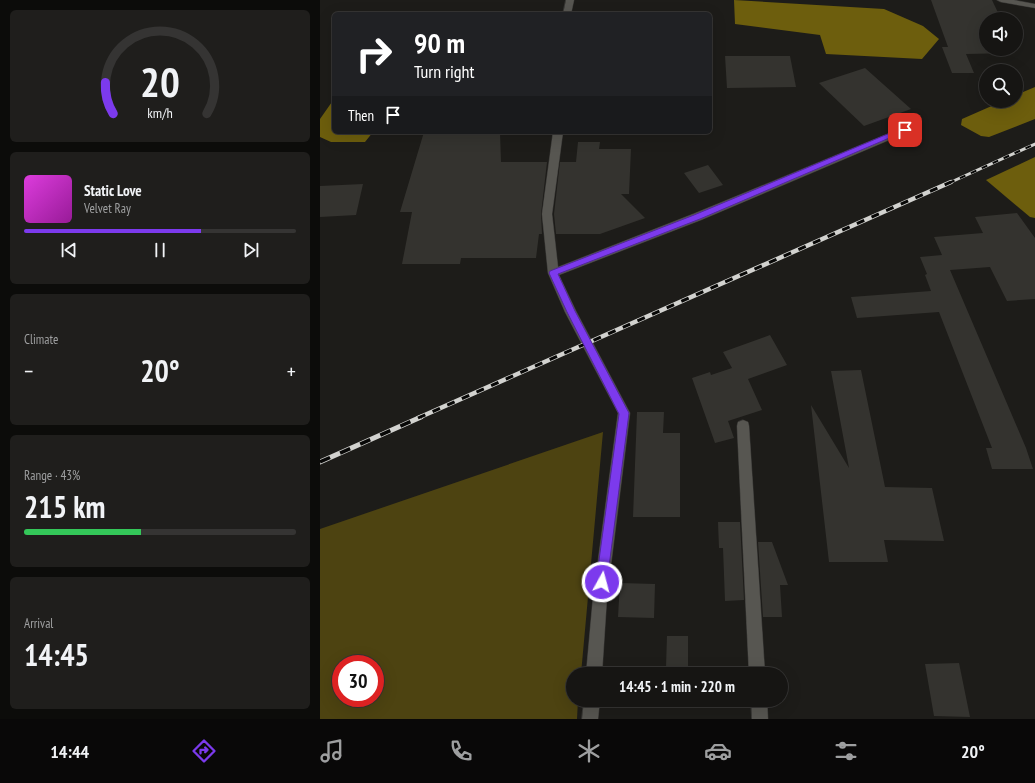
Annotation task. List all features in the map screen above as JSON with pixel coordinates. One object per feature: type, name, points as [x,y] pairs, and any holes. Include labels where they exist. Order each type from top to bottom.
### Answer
[{"type":"street","points":[[567,12],[570,0]]},
{"type":"street","points":[[1001,0],[1035,6]]},
{"type":"street","points":[[553,273],[697,217],[905,130]]},
{"type":"street","points":[[558,134],[547,214],[553,273],[571,312],[624,413],[600,597],[595,667]]},
{"type":"street","points":[[744,426],[757,667]]},
{"type":"street","points":[[590,719],[591,707]]},
{"type":"street","points":[[759,707],[760,719]]},
{"type":"shaded area","points":[[734,0],[884,9],[923,26],[939,39],[922,59],[826,54],[820,35],[735,24]]},
{"type":"shaded area","points":[[1035,87],[1035,119],[989,137],[981,136],[961,125],[962,119],[987,108],[1023,108],[1023,92]]},
{"type":"shaded area","points":[[332,102],[332,134],[371,134],[365,142],[331,142],[320,137],[320,119]]},
{"type":"shaded area","points":[[1035,157],[1035,218],[1030,217],[986,180]]},
{"type":"shaded area","points":[[603,432],[582,667],[566,667],[566,707],[578,707],[577,719],[320,719],[320,529]]},
{"type":"building","points":[[931,0],[992,0],[998,12],[979,12],[979,54],[966,54],[974,73],[952,73],[942,47],[948,47]]},
{"type":"building","points":[[725,56],[790,56],[796,87],[727,88]]},
{"type":"building","points":[[865,68],[911,109],[864,126],[819,83]]},
{"type":"building","points":[[423,134],[500,134],[501,162],[547,162],[541,214],[542,234],[539,234],[536,258],[461,258],[460,264],[402,264],[412,212],[400,212]]},
{"type":"building","points":[[578,142],[600,142],[599,149],[631,149],[629,194],[621,194],[645,218],[600,234],[556,234],[554,214],[560,162],[576,162]]},
{"type":"building","points":[[708,165],[723,185],[699,193],[684,173]]},
{"type":"building","points":[[363,184],[356,215],[320,217],[320,186]]},
{"type":"building","points":[[1017,213],[1035,238],[1035,299],[1007,301],[990,267],[950,270],[1026,448],[1033,469],[992,469],[986,448],[992,448],[939,312],[857,318],[851,297],[931,291],[925,275],[927,274],[920,257],[942,255],[934,237],[983,233],[975,217]]},
{"type":"building","points":[[770,335],[787,365],[748,379],[762,410],[728,421],[734,438],[715,443],[692,378],[710,372],[711,375],[732,368],[723,352]]},
{"type":"building","points":[[861,370],[885,487],[932,488],[944,541],[884,540],[888,562],[829,562],[811,405],[849,468],[831,371]]},
{"type":"building","points":[[637,412],[664,412],[663,433],[680,433],[680,517],[633,517]]},
{"type":"building","points":[[718,522],[740,522],[744,600],[725,601],[723,548],[719,548]]},
{"type":"building","points":[[758,542],[772,542],[788,585],[780,585],[782,617],[763,617]]},
{"type":"building","points":[[620,583],[655,584],[654,618],[618,617]]},
{"type":"building","points":[[667,636],[688,636],[688,667],[666,667]]},
{"type":"building","points":[[959,663],[970,717],[934,716],[925,664]]},
{"type":"railway","points":[[949,183],[1035,144]]},
{"type":"railway","points":[[418,418],[951,182]]},
{"type":"railway","points":[[320,462],[421,417]]},
{"type":"route","points":[[602,582],[624,413],[571,312],[553,273],[697,217],[905,130]]}]
